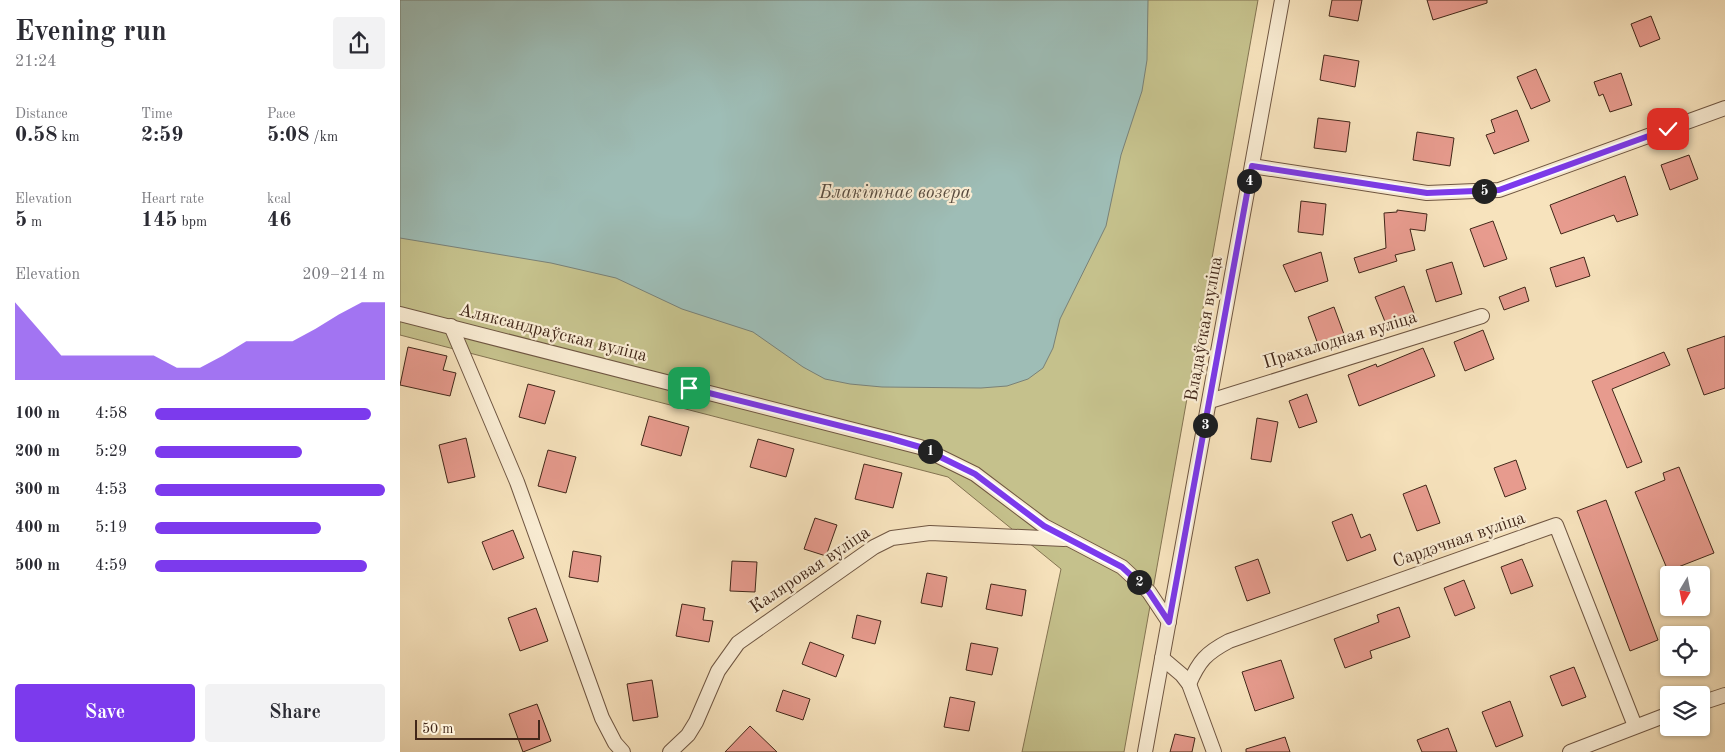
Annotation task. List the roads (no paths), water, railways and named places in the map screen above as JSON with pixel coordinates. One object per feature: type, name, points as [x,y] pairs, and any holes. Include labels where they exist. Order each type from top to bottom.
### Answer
[{"type":"street","name":"Владаўская вуліца","points":[[1144,752],[1210,401],[1282,0]]},
{"type":"street","points":[[1252,166],[1427,193],[1499,190],[1725,108]]},
{"type":"street","name":"Аляксандраўская вуліца","points":[[400,314],[920,447],[975,474],[1029,515],[1067,539],[1122,567],[1149,592],[1169,622]]},
{"type":"street","name":"Прахалодная вуліца","points":[[1210,401],[1482,316]]},
{"type":"street","points":[[451,326],[517,482],[602,718],[614,743],[623,752]]},
{"type":"street","name":"Сардэчная вуліца","points":[[1189,684],[1202,659],[1214,649],[1229,641],[1556,525],[1635,726]]},
{"type":"street","name":"Каляровая вуліца","points":[[670,752],[688,736],[718,671],[726,657],[738,643],[874,547],[892,538],[930,533],[1067,539]]},
{"type":"street","points":[[1162,658],[1182,675],[1189,684],[1214,752]]},
{"type":"street","points":[[1710,700],[1725,695]]},
{"type":"street","points":[[1570,752],[1660,717]]},
{"type":"water","name":"Блакітнае возера","points":[[400,0],[1148,0],[1147,60],[1142,91],[1121,155],[1106,226],[1060,319],[1053,348],[1043,368],[1028,379],[1007,386],[981,388],[882,387],[825,379],[803,367],[753,332],[682,309],[616,278],[551,263],[400,238]]}]
